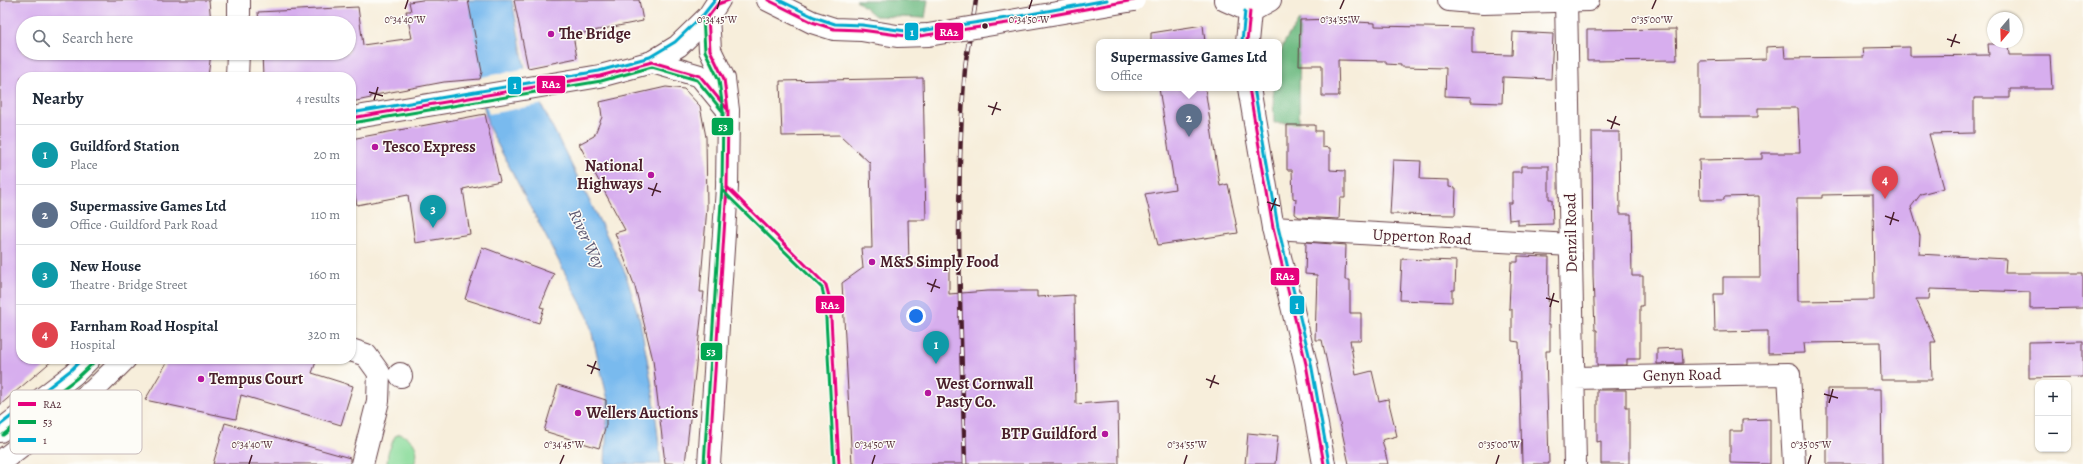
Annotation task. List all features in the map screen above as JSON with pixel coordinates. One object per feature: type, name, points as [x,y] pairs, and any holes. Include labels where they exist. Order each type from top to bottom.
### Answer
[{"type":"street","points":[[239,0],[239,16]]},
{"type":"street","points":[[768,0],[812,22],[834,29],[861,30],[897,36],[928,35],[1134,0]]},
{"type":"street","points":[[800,0],[830,18],[861,30]]},
{"type":"street","points":[[1225,0],[1250,11]]},
{"type":"street","points":[[1250,11],[1270,0]]},
{"type":"street","points":[[1449,0],[1483,3],[1588,0]]},
{"type":"street","name":"Denzil Road","points":[[1566,1],[1570,132],[1570,245],[1575,464]]},
{"type":"street","points":[[356,117],[600,76],[652,62],[678,46],[718,5]]},
{"type":"street","points":[[709,464],[727,187],[728,110],[724,79],[710,50],[718,5]]},
{"type":"street","points":[[1247,39],[1250,11]]},
{"type":"street","points":[[236,72],[237,60]]},
{"type":"street","points":[[652,62],[700,76],[728,110]]},
{"type":"street","points":[[1250,91],[1273,228],[1306,364],[1324,464]]},
{"type":"street","name":"Upperton Road","points":[[1273,228],[1570,245]]},
{"type":"street","points":[[356,352],[366,355],[379,373],[378,401],[362,464]]},
{"type":"street","points":[[53,390],[84,364]]},
{"type":"street","points":[[94,390],[120,364]]},
{"type":"street","name":"Genyn Road","points":[[1574,378],[1789,374],[1794,464]]},
{"type":"street","points":[[0,431],[10,423]]},
{"type":"street","points":[[0,462],[10,454]]},
{"type":"green space","points":[[856,0],[928,0],[925,18],[875,16]]},
{"type":"green space","points":[[1300,20],[1299,123],[1274,123],[1273,91],[1282,91],[1282,48],[1292,30]]},
{"type":"green space","points":[[400,434],[409,439],[415,446],[417,454],[414,464],[387,464],[388,453],[395,436]]},
{"type":"water","name":"River Wey","points":[[462,0],[512,0],[526,74],[625,272],[640,321],[653,391],[661,464],[605,464],[608,400],[588,317],[488,126]]},
{"type":"pier","points":[[527,68],[544,104],[489,114],[476,78]]},
{"type":"building","points":[[0,0],[209,0],[210,16],[16,16],[16,60],[210,60],[209,72],[16,72],[16,364],[48,364],[18,390],[10,390],[10,396],[0,405]]},
{"type":"building","points":[[422,0],[468,0],[482,72],[480,79],[444,82],[370,96],[371,98],[356,101],[356,72],[263,72],[262,60],[356,60],[356,16],[258,16],[258,12],[358,7],[363,45],[412,38],[406,11],[411,11],[409,2]]},
{"type":"building","name":"The Bridge","points":[[514,0],[639,0],[643,21],[573,35],[577,58],[528,68]]},
{"type":"building","points":[[1337,19],[1337,21],[1375,23],[1375,26],[1472,28],[1472,54],[1512,55],[1513,32],[1553,34],[1551,79],[1503,77],[1502,103],[1471,102],[1471,97],[1445,96],[1446,68],[1401,67],[1401,65],[1386,64],[1386,61],[1338,60],[1339,96],[1322,96],[1322,65],[1299,65],[1300,20]]},
{"type":"building","points":[[1203,25],[1205,39],[1151,39],[1151,33]]},
{"type":"building","points":[[1676,29],[1677,60],[1587,61],[1587,30]]},
{"type":"building","points":[[1784,46],[1785,58],[1864,57],[1863,48],[1910,47],[1910,56],[1989,55],[1988,48],[2008,48],[2009,55],[2050,55],[2052,89],[2010,89],[2010,98],[1974,98],[1974,133],[1929,134],[1944,188],[1921,194],[1911,207],[1920,236],[1919,254],[2006,259],[2005,273],[2083,273],[2083,308],[2030,309],[2030,292],[1930,289],[1929,299],[1916,299],[1936,342],[1931,342],[1932,380],[1881,380],[1880,342],[1804,343],[1805,353],[1768,354],[1768,331],[1715,332],[1714,294],[1723,294],[1723,277],[1760,277],[1759,196],[1724,197],[1724,200],[1700,200],[1699,160],[1762,159],[1762,153],[1800,153],[1798,108],[1758,108],[1758,117],[1700,117],[1700,61],[1766,59],[1766,47]],"holes":[[[1873,194],[1874,300],[1798,301],[1797,198],[1822,198],[1822,195]]]},
{"type":"building","points":[[923,78],[926,220],[908,220],[909,264],[949,264],[949,294],[987,291],[1037,291],[1037,297],[1074,295],[1076,404],[1118,401],[1119,464],[852,464],[842,283],[863,268],[861,248],[872,248],[870,163],[840,135],[782,136],[780,81]]},
{"type":"building","points":[[666,87],[684,89],[700,106],[706,137],[707,207],[700,292],[704,292],[685,464],[665,463],[653,360],[635,287],[615,233],[625,230],[579,144],[594,136],[602,117],[600,102]]},
{"type":"building","points":[[1159,91],[1205,91],[1220,186],[1228,184],[1238,233],[1158,245],[1145,194],[1175,189]]},
{"type":"building","points":[[485,114],[500,181],[463,189],[470,234],[415,243],[408,195],[357,205],[356,138]]},
{"type":"building","points":[[1287,125],[1315,125],[1315,131],[1322,131],[1322,147],[1330,148],[1330,170],[1345,171],[1345,198],[1340,198],[1339,219],[1299,217],[1295,214],[1296,199],[1293,198],[1292,170],[1287,170]]},
{"type":"building","points":[[1592,132],[1619,132],[1620,214],[1631,214],[1632,276],[1643,276],[1643,306],[1640,306],[1640,359],[1627,359],[1627,365],[1597,365],[1597,330],[1595,330],[1593,276]]},
{"type":"building","points":[[1393,160],[1421,161],[1420,179],[1449,180],[1449,187],[1456,188],[1455,215],[1390,214]]},
{"type":"building","points":[[1521,166],[1549,166],[1549,199],[1552,199],[1553,224],[1518,225],[1518,219],[1509,220],[1508,203],[1512,203],[1512,172],[1521,172]]},
{"type":"building","points":[[1306,242],[1346,245],[1345,280],[1350,280],[1350,313],[1361,313],[1361,340],[1350,340],[1356,375],[1372,371],[1379,401],[1388,399],[1397,436],[1382,440],[1388,464],[1349,464],[1322,340],[1315,340],[1317,275],[1305,274]]},
{"type":"building","points":[[482,247],[554,274],[540,307],[544,308],[539,323],[465,299]]},
{"type":"building","points":[[1518,256],[1549,257],[1548,324],[1550,324],[1550,351],[1546,351],[1549,464],[1522,464],[1519,342],[1512,341],[1512,309],[1509,309],[1511,262],[1518,262]]},
{"type":"building","points":[[1402,259],[1456,261],[1455,290],[1452,290],[1452,302],[1400,300]]},
{"type":"building","points":[[2083,341],[2083,377],[2029,378],[2029,342]]},
{"type":"building","points":[[1682,348],[1683,363],[1657,364],[1657,349]]},
{"type":"building","points":[[166,364],[315,364],[312,373],[353,386],[341,425],[241,395],[236,419],[145,400]]},
{"type":"building","name":"Wellers Auctions","points":[[558,385],[606,400],[606,425],[599,448],[544,431]]},
{"type":"building","points":[[1827,389],[1881,389],[1882,464],[1827,464]]},
{"type":"building","points":[[1597,390],[1626,390],[1626,407],[1629,407],[1629,464],[1601,464],[1601,441],[1597,442]]},
{"type":"building","points":[[1770,419],[1770,464],[1730,463],[1730,431],[1742,431],[1742,420]]},
{"type":"building","points":[[225,423],[350,458],[350,464],[213,464]]},
{"type":"building","points":[[1248,433],[1278,436],[1275,464],[1245,464]]},
{"type":"railway","points":[[965,464],[959,266],[960,167],[965,69],[976,0]]},
{"type":"transit line","name":"1","points":[[356,112],[599,71],[650,57],[675,42],[704,14],[715,0]]},
{"type":"transit line","name":"RA2","points":[[709,464],[727,187],[728,110],[724,79],[710,50],[708,17],[718,4],[729,0]]},
{"type":"transit line","name":"RA2","points":[[768,0],[812,22],[834,29],[861,30],[913,37],[1021,21],[1134,0]]},
{"type":"transit line","name":"1","points":[[779,0],[814,17],[835,24],[862,25],[913,32],[1020,16],[1107,0]]},
{"type":"transit line","name":"1","points":[[1242,39],[1245,11]]},
{"type":"transit line","name":"RA2","points":[[1247,39],[1250,11]]},
{"type":"transit line","name":"53","points":[[703,17],[705,51],[719,80],[723,110],[722,187],[704,464]]},
{"type":"transit line","name":"RA2","points":[[356,117],[600,76],[652,62],[700,76],[728,110],[728,115]]},
{"type":"transit line","name":"53","points":[[356,122],[601,81],[652,67],[697,80],[724,113]]},
{"type":"transit line","name":"RA2","points":[[1250,91],[1273,228],[1306,364],[1324,464]]},
{"type":"transit line","name":"1","points":[[1255,91],[1278,227],[1311,363],[1329,463]]},
{"type":"transit line","name":"RA2","points":[[727,187],[826,285],[830,300],[839,464]]},
{"type":"transit line","name":"53","points":[[723,191],[822,288],[825,301],[834,464]]},
{"type":"transit line","name":"1","points":[[45,390],[77,364]]},
{"type":"transit line","name":"53","points":[[61,390],[92,364]]},
{"type":"transit line","name":"1","points":[[0,425],[10,417]]},
{"type":"transit line","name":"53","points":[[3,435],[10,430]]},
{"type":"place","name":"The Bridge","points":[[551,34]]},
{"type":"place","name":"Supermassive Games Ltd","points":[[1189,137]]},
{"type":"place","name":"Tesco Express","points":[[375,147]]},
{"type":"place","name":"National Highways","points":[[651,175]]},
{"type":"place","name":"Farnham Road Hospital","points":[[1885,199]]},
{"type":"place","name":"New House","points":[[433,228]]},
{"type":"place","name":"M&S Simply Food","points":[[872,262]]},
{"type":"place","name":"Guildford Station","points":[[936,364]]},
{"type":"place","name":"Tempus Court","points":[[201,379]]},
{"type":"place","name":"West Cornwall Pasty Co.","points":[[928,393]]},
{"type":"place","name":"Wellers Auctions","points":[[578,413]]},
{"type":"place","name":"BTP Guildford","points":[[1105,434]]}]
